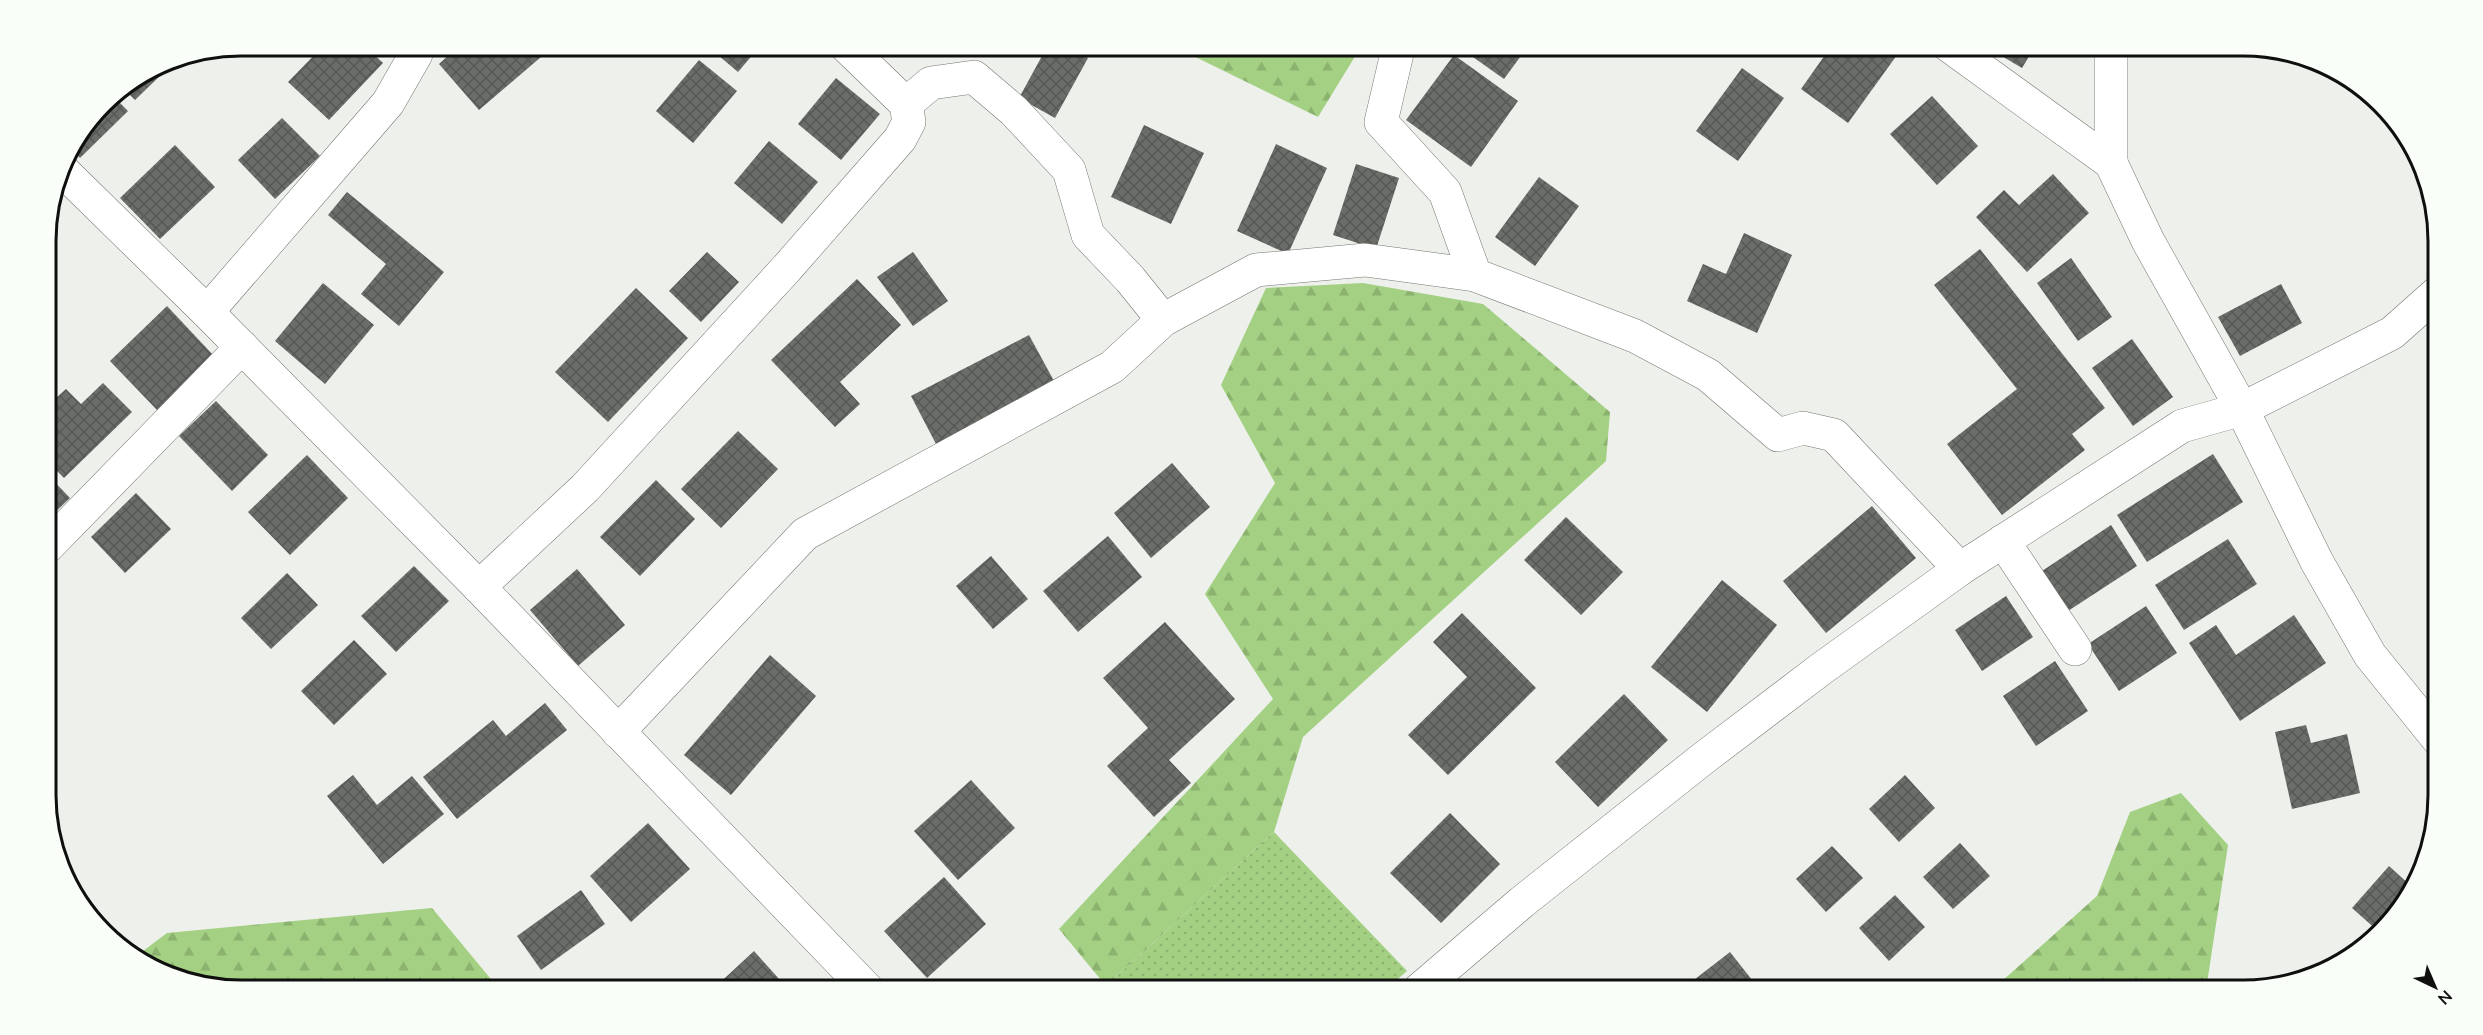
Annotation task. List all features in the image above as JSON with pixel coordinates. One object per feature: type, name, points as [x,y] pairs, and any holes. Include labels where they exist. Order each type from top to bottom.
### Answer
[{"type":"street","points":[[1397,55],[1381,122],[1445,192],[1475,275]]},
{"type":"street","points":[[1962,55],[2111,163]]},
{"type":"street","points":[[2110,55],[2111,163],[2148,241],[2242,409],[2317,562],[2370,655],[2428,727]]},
{"type":"street","points":[[207,312],[388,103],[415,56]]},
{"type":"street","points":[[479,587],[585,488],[900,139],[909,122],[906,104],[856,56]]},
{"type":"street","points":[[906,104],[931,83],[974,77],[1014,111],[1069,170],[1088,235],[1130,279],[1162,320]]},
{"type":"street","points":[[68,176],[242,347],[479,587],[858,980]]},
{"type":"street","points":[[618,732],[805,534],[1112,367],[1162,320],[1256,270],[1365,260],[1475,275],[1646,342],[1708,375],[1778,435],[1803,428],[1834,435],[1960,569]]},
{"type":"street","points":[[1431,979],[1522,902],[1705,757],[1821,669],[1960,569],[2182,426],[2242,409],[2392,333],[2428,299]]},
{"type":"street","points":[[56,538],[242,347]]},
{"type":"street","points":[[2003,541],[2075,649]]},
{"type":"green space","points":[[1356,55],[1318,117],[1192,56]]},
{"type":"green space","points":[[1363,283],[1483,304],[1610,412],[1606,461],[1303,737],[1274,832],[1113,980],[1101,980],[1059,929],[1273,699],[1205,594],[1275,483],[1221,385],[1266,288]]},
{"type":"green space","points":[[2181,793],[2228,845],[2208,979],[2004,979],[2097,896],[2130,812]]},
{"type":"green space","points":[[1274,832],[1407,971],[1397,979],[1113,980]]},
{"type":"green space","points":[[432,908],[492,980],[240,980],[216,978],[181,970],[143,951],[167,933]]},
{"type":"building","points":[[1454,55],[1518,101],[1471,167],[1406,120]]},
{"type":"building","points":[[1471,55],[1521,55],[1504,79]]},
{"type":"building","points":[[1825,55],[1897,55],[1848,123],[1801,89]]},
{"type":"building","points":[[2000,55],[2030,55],[2022,68]]},
{"type":"building","points":[[313,56],[376,56],[383,63],[329,120],[288,82]]},
{"type":"building","points":[[448,56],[542,56],[479,110],[439,64]]},
{"type":"building","points":[[719,56],[752,56],[738,72]]},
{"type":"building","points":[[1042,56],[1084,56],[1088,58],[1055,118],[1019,98]]},
{"type":"building","points":[[699,60],[737,91],[693,143],[656,111]]},
{"type":"building","points":[[1742,68],[1784,98],[1738,161],[1696,131]]},
{"type":"building","points":[[162,74],[135,100],[129,94],[148,80]]},
{"type":"building","points":[[836,78],[880,114],[841,160],[798,124]]},
{"type":"building","points":[[1932,96],[1978,146],[1937,185],[1890,134]]},
{"type":"building","points":[[118,101],[128,111],[80,158],[77,155],[80,148]]},
{"type":"building","points":[[282,118],[320,156],[275,199],[238,160]]},
{"type":"building","points":[[1144,125],[1204,153],[1171,224],[1111,197]]},
{"type":"building","points":[[769,141],[818,182],[782,224],[734,183]]},
{"type":"building","points":[[1276,144],[1327,168],[1288,254],[1237,231]]},
{"type":"building","points":[[175,145],[215,187],[160,239],[120,198]]},
{"type":"building","points":[[1356,164],[1399,178],[1376,249],[1333,235]]},
{"type":"building","points":[[2053,174],[2089,213],[2027,272],[1976,217],[2004,190],[2019,205]]},
{"type":"building","points":[[1539,177],[1579,206],[1535,266],[1495,237]]},
{"type":"building","points":[[347,192],[444,272],[399,326],[361,294],[386,264],[328,215]]},
{"type":"building","points":[[1744,233],[1792,255],[1757,333],[1687,301],[1703,264],[1726,274]]},
{"type":"building","points":[[1980,249],[2105,408],[2072,434],[2085,450],[2002,515],[1947,444],[2017,389],[1934,285]]},
{"type":"building","points":[[707,252],[739,282],[701,322],[669,291]]},
{"type":"building","points":[[913,252],[948,301],[913,326],[877,277]]},
{"type":"building","points":[[2071,258],[2112,317],[2078,341],[2037,283]]},
{"type":"building","points":[[857,279],[901,325],[840,382],[860,404],[835,427],[771,360]]},
{"type":"building","points":[[323,283],[374,325],[325,384],[275,341]]},
{"type":"building","points":[[2281,284],[2302,323],[2240,356],[2218,317]]},
{"type":"building","points":[[636,288],[688,338],[608,422],[555,372]]},
{"type":"building","points":[[167,306],[214,356],[157,410],[110,361]]},
{"type":"building","points":[[1029,335],[1054,381],[936,444],[911,396]]},
{"type":"building","points":[[2132,339],[2173,397],[2133,426],[2092,368]]},
{"type":"building","points":[[103,383],[132,412],[64,478],[56,470],[56,398],[66,389],[81,404]]},
{"type":"building","points":[[216,401],[268,455],[232,491],[179,436]]},
{"type":"building","points":[[738,431],[778,469],[721,528],[681,489]]},
{"type":"building","points":[[2213,454],[2243,502],[2147,562],[2117,515]]},
{"type":"building","points":[[307,455],[348,498],[290,555],[248,512]]},
{"type":"building","points":[[1172,463],[1210,507],[1151,558],[1114,513]]},
{"type":"building","points":[[656,480],[695,519],[640,576],[600,537]]},
{"type":"building","points":[[56,483],[70,498],[56,511]]},
{"type":"building","points":[[136,493],[171,529],[125,573],[91,537]]},
{"type":"building","points":[[1872,506],[1916,558],[1826,633],[1783,581]]},
{"type":"building","points":[[1566,517],[1623,572],[1581,615],[1524,560]]},
{"type":"building","points":[[2111,525],[2137,566],[2068,611],[2042,571]]},
{"type":"building","points":[[1108,536],[1142,577],[1078,632],[1043,591]]},
{"type":"building","points":[[2228,539],[2257,584],[2184,630],[2155,585]]},
{"type":"building","points":[[991,556],[1028,599],[993,629],[956,586]]},
{"type":"building","points":[[414,566],[449,601],[396,652],[361,616]]},
{"type":"building","points":[[577,569],[625,625],[578,666],[530,610]]},
{"type":"building","points":[[287,573],[318,605],[271,649],[241,618]]},
{"type":"building","points":[[1722,580],[1777,625],[1707,712],[1651,667]]},
{"type":"building","points":[[2006,596],[2033,637],[1982,671],[1955,630]]},
{"type":"building","points":[[2146,606],[2177,653],[2119,691],[2088,644]]},
{"type":"building","points":[[1462,613],[1536,688],[1448,775],[1408,735],[1467,677],[1433,642]]},
{"type":"building","points":[[2294,615],[2326,663],[2240,721],[2189,643],[2216,625],[2236,655]]},
{"type":"building","points":[[1165,622],[1235,699],[1169,760],[1191,783],[1154,817],[1107,766],[1148,728],[1103,678]]},
{"type":"building","points":[[354,640],[387,674],[334,725],[301,691]]},
{"type":"building","points":[[770,655],[816,696],[731,795],[684,755]]},
{"type":"building","points":[[2055,661],[2088,711],[2036,746],[2003,696]]},
{"type":"building","points":[[1624,694],[1668,740],[1598,807],[1555,762]]},
{"type":"building","points":[[545,703],[567,730],[457,819],[423,777],[493,720],[506,736]]},
{"type":"building","points":[[2306,725],[2311,743],[2347,734],[2360,793],[2292,809],[2275,732]]},
{"type":"building","points":[[353,775],[377,805],[412,776],[444,814],[383,864],[327,796]]},
{"type":"building","points":[[1905,775],[1935,808],[1899,842],[1869,809]]},
{"type":"building","points":[[971,780],[1015,828],[958,880],[914,831]]},
{"type":"building","points":[[1450,813],[1500,864],[1441,923],[1390,873]]},
{"type":"building","points":[[648,823],[690,869],[631,922],[590,876]]},
{"type":"building","points":[[1960,843],[1990,876],[1953,909],[1923,877]]},
{"type":"building","points":[[1832,846],[1863,878],[1826,912],[1796,879]]},
{"type":"building","points":[[2389,866],[2406,881],[2389,907],[2372,926],[2352,908]]},
{"type":"building","points":[[944,877],[986,924],[927,978],[884,931]]},
{"type":"building","points":[[581,890],[605,924],[541,970],[517,936]]},
{"type":"building","points":[[1895,895],[1925,927],[1889,961],[1859,928]]},
{"type":"building","points":[[754,951],[780,980],[723,980]]},
{"type":"building","points":[[1730,952],[1752,979],[1695,979]]}]
